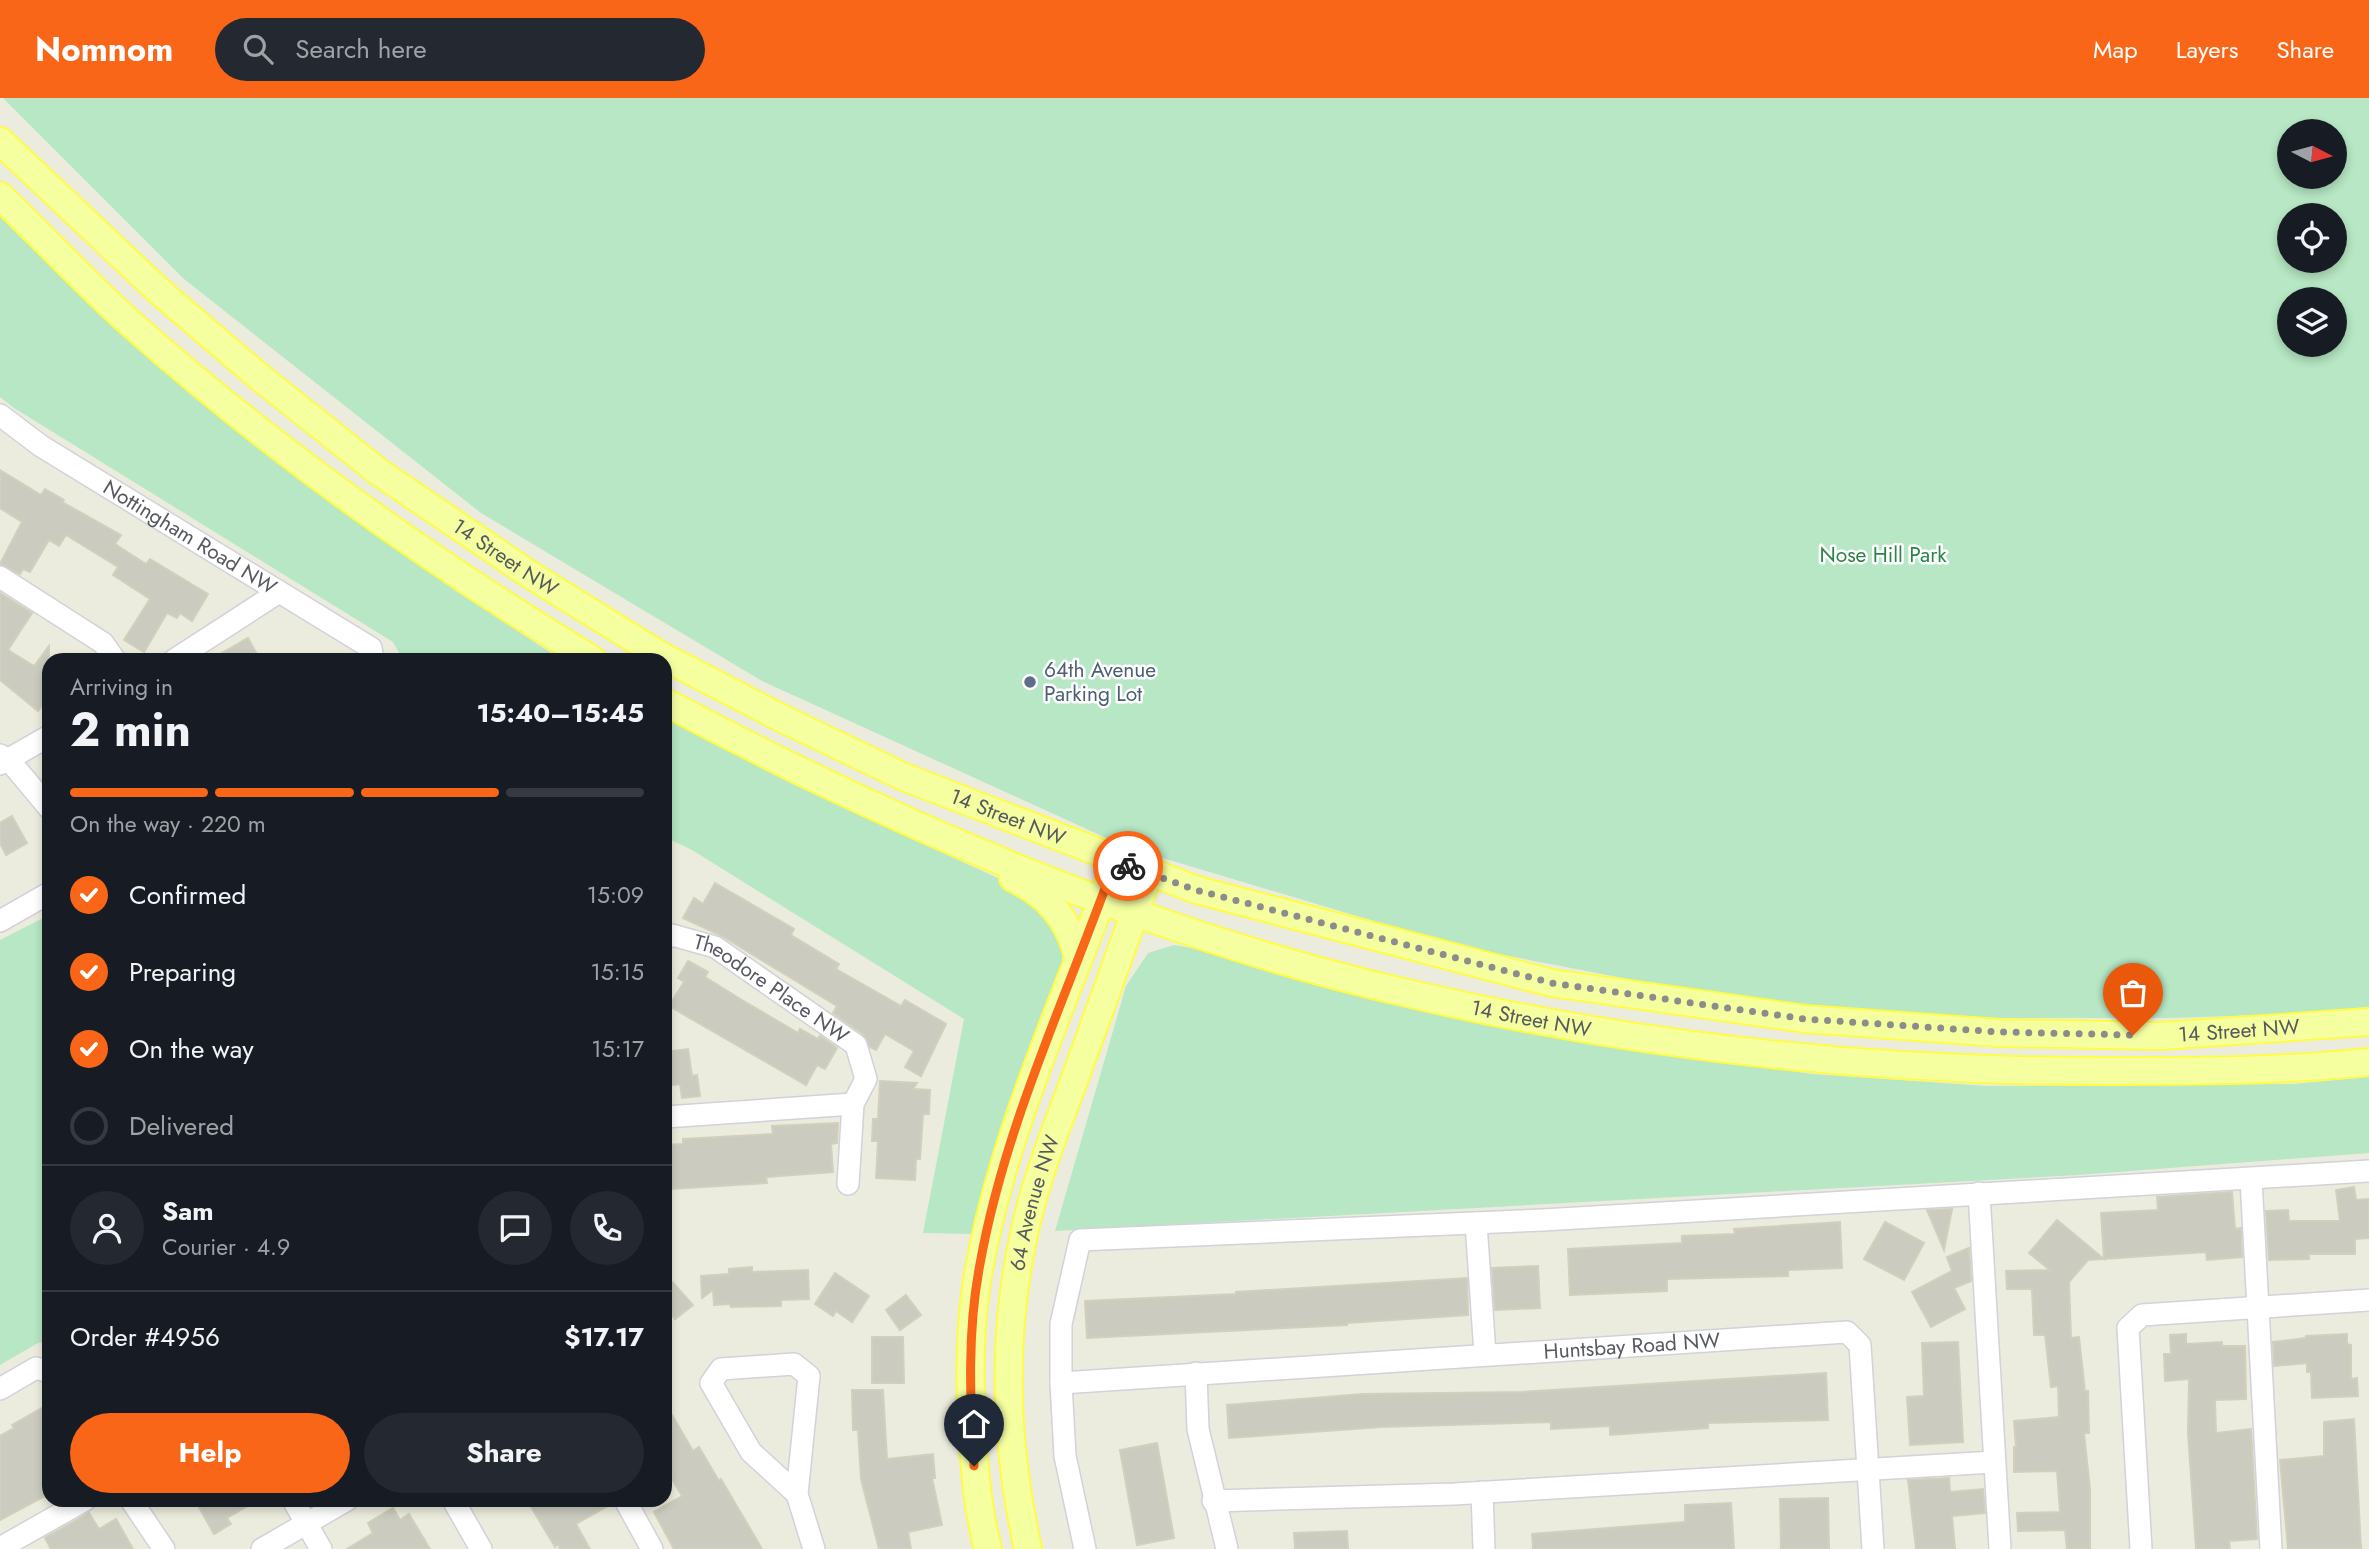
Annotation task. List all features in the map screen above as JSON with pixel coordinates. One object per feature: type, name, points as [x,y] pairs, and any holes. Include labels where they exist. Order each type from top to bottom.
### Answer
[{"type":"main road","name":"14 Street NW","points":[[0,141],[159,291],[257,375],[380,473],[529,574],[657,653]]},
{"type":"main road","name":"14 Street NW","points":[[0,196],[137,329],[354,502],[513,611],[582,653]]},
{"type":"main road","name":"14 Street NW","points":[[672,661],[781,718],[904,777],[1115,861],[1196,890],[1552,983],[1805,1019],[2000,1032],[2160,1036],[2369,1022]]},
{"type":"main road","name":"14 Street NW","points":[[672,706],[754,749],[919,825],[1101,900],[1189,931],[1404,993],[1542,1022],[1815,1061],[1991,1072],[2283,1071],[2369,1062]]},
{"type":"main road","points":[[919,825],[932,838],[1031,887],[1061,913],[1079,956]]},
{"type":"main road","name":"64 Avenue NW","points":[[988,1549],[974,1466],[970,1389],[972,1322],[979,1265],[994,1200],[1018,1122],[1115,861]]},
{"type":"main road","name":"64 Avenue NW","points":[[1028,1549],[1017,1499],[1009,1428],[1008,1350],[1013,1298],[1036,1187],[1149,873]]},
{"type":"main road","points":[[1096,1019],[1137,947],[1150,937],[1172,931],[1189,931]]},
{"type":"street","name":"Nottingham Road NW","points":[[0,415],[41,446],[371,648],[372,653]]},
{"type":"street","points":[[0,577],[103,643],[110,653]]},
{"type":"street","points":[[185,653],[279,592]]},
{"type":"street","points":[[42,740],[3,759],[42,801]]},
{"type":"street","points":[[0,921],[42,897]]},
{"type":"street","name":"Theodore Place NW","points":[[672,935],[715,947],[856,1045],[866,1079],[853,1104],[848,1184]]},
{"type":"street","points":[[672,1117],[853,1104]]},
{"type":"street","points":[[1085,1549],[1065,1456],[1061,1383],[1061,1324],[1080,1240],[1476,1223],[2369,1171]]},
{"type":"street","points":[[2251,1179],[2271,1549]]},
{"type":"street","points":[[1979,1193],[2000,1549]]},
{"type":"street","points":[[1476,1223],[1485,1354]]},
{"type":"street","points":[[2141,1549],[2128,1328],[2142,1315],[2369,1300]]},
{"type":"street","name":"Huntsbay Road NW","points":[[1061,1383],[1847,1332],[1860,1345],[1873,1549]]},
{"type":"street","points":[[797,1494],[751,1452],[710,1383],[721,1369],[794,1364],[809,1376],[797,1494],[814,1549]]},
{"type":"street","points":[[0,1389],[36,1368],[42,1369]]},
{"type":"street","points":[[1196,1373],[1198,1429],[1213,1501],[1227,1549]]},
{"type":"street","points":[[1213,1501],[1482,1492],[1994,1462]]},
{"type":"street","points":[[1482,1492],[1484,1549]]},
{"type":"street","points":[[0,1548],[73,1507]]},
{"type":"street","points":[[136,1507],[164,1549]]},
{"type":"street","points":[[297,1507],[321,1549]]},
{"type":"street","points":[[261,1549],[335,1507]]},
{"type":"street","points":[[457,1507],[481,1549]]},
{"type":"street","points":[[629,1507],[652,1549]]},
{"type":"green space","name":"Nose Hill Park","points":[[3,98],[2369,98],[2369,1007],[2287,1014],[2173,1018],[2000,1018],[1846,1010],[1675,988],[1457,946],[1126,847],[762,681],[481,513],[184,279]]},
{"type":"green space","points":[[0,211],[296,473],[453,589],[551,653],[399,653],[393,642],[0,397]]},
{"type":"green space","points":[[672,722],[792,784],[1013,885],[1062,930],[1062,966],[1009,1108],[972,1234],[923,1233],[964,1019],[692,850],[672,840]]},
{"type":"green space","points":[[42,919],[42,1343],[0,1365],[0,940]]},
{"type":"green space","points":[[1174,945],[1203,950],[1403,1005],[1540,1035],[1812,1074],[1987,1086],[2293,1084],[2369,1077],[2369,1153],[2078,1175],[1055,1231],[1126,986],[1148,953]]},
{"type":"building","points":[[0,470],[41,495],[45,489],[64,500],[62,502],[121,535],[115,544],[146,564],[150,559],[208,594],[192,621],[180,613],[177,618],[167,613],[144,652],[124,640],[150,599],[113,575],[118,567],[66,535],[59,546],[49,540],[30,572],[23,569],[20,574],[0,564],[22,522],[0,508]]},
{"type":"building","points":[[0,593],[32,613],[8,650],[34,666],[42,655],[42,706],[38,711],[0,680]]},
{"type":"building","points":[[248,638],[256,653],[222,653]]},
{"type":"building","points":[[12,816],[27,843],[6,855],[0,843],[0,823]]},
{"type":"building","points":[[715,883],[794,929],[791,935],[839,964],[836,969],[901,1006],[905,1000],[946,1024],[921,1076],[905,1067],[914,1051],[885,1034],[876,1050],[870,1047],[863,1034],[833,1013],[837,1006],[722,936],[683,918],[694,898],[703,904]]},
{"type":"building","points":[[688,961],[708,972],[705,977],[798,1033],[800,1029],[818,1039],[820,1036],[837,1048],[825,1069],[817,1065],[806,1085],[672,1008],[672,1001],[684,982],[678,978]]},
{"type":"building","points":[[688,1049],[692,1076],[697,1075],[700,1096],[682,1098],[680,1084],[672,1085],[672,1051]]},
{"type":"building","points":[[880,1081],[917,1083],[913,1089],[930,1090],[929,1114],[923,1114],[920,1159],[916,1159],[915,1180],[876,1178],[878,1141],[872,1141],[873,1119],[878,1119]]},
{"type":"building","points":[[838,1123],[837,1143],[831,1144],[833,1172],[766,1177],[767,1183],[672,1189],[672,1145],[683,1144],[683,1139],[773,1134],[772,1126]]},
{"type":"building","points":[[2354,1187],[2356,1200],[2369,1199],[2369,1238],[2355,1239],[2355,1254],[2309,1254],[2309,1259],[2269,1260],[2266,1211],[2288,1210],[2289,1221],[2340,1221],[2336,1190]]},
{"type":"building","points":[[2232,1192],[2235,1229],[2241,1228],[2242,1257],[2207,1260],[2206,1252],[2104,1259],[2101,1213],[2158,1210],[2157,1197]]},
{"type":"building","points":[[1952,1209],[1944,1250],[1927,1210]]},
{"type":"building","points":[[2057,1220],[2104,1259],[2088,1260],[2069,1282],[2071,1338],[2079,1337],[2085,1391],[2088,1391],[2089,1433],[2084,1433],[2090,1489],[2090,1549],[2067,1549],[2065,1530],[2018,1531],[2017,1513],[2060,1512],[2057,1471],[2014,1472],[2014,1421],[2059,1417],[2058,1386],[2051,1387],[2045,1335],[2034,1335],[2032,1289],[2007,1289],[2006,1271],[2050,1270],[2029,1253]]},
{"type":"building","points":[[1840,1222],[1842,1268],[1788,1270],[1788,1276],[1667,1279],[1667,1291],[1570,1295],[1568,1249],[1682,1243],[1682,1236],[1735,1234],[1734,1229]]},
{"type":"building","points":[[1885,1222],[1924,1243],[1904,1280],[1864,1259]]},
{"type":"building","points":[[1969,1248],[1971,1281],[1954,1288],[1965,1309],[1931,1327],[1912,1292],[1952,1271],[1947,1257]]},
{"type":"building","points":[[1538,1266],[1540,1308],[1495,1310],[1492,1268]]},
{"type":"building","points":[[752,1267],[752,1272],[808,1270],[809,1299],[781,1300],[781,1306],[731,1307],[730,1304],[714,1305],[713,1290],[702,1298],[701,1276],[729,1274],[729,1269]]},
{"type":"building","points":[[835,1273],[869,1296],[852,1322],[836,1311],[833,1316],[815,1304]]},
{"type":"building","points":[[1467,1278],[1468,1315],[1347,1325],[1087,1338],[1085,1301]]},
{"type":"building","points":[[672,1282],[693,1305],[675,1319],[672,1315]]},
{"type":"building","points":[[906,1295],[921,1315],[900,1330],[886,1310]]},
{"type":"building","points":[[2186,1334],[2186,1344],[2222,1342],[2222,1346],[2245,1346],[2246,1399],[2215,1400],[2216,1433],[2251,1429],[2257,1539],[2229,1541],[2230,1549],[2196,1549],[2188,1433],[2189,1379],[2165,1381],[2164,1354],[2171,1354],[2170,1335]]},
{"type":"building","points":[[2347,1334],[2347,1344],[2351,1345],[2351,1379],[2357,1378],[2358,1396],[2312,1398],[2311,1372],[2307,1372],[2307,1363],[2274,1366],[2273,1342],[2306,1336]]},
{"type":"building","points":[[872,1337],[903,1337],[904,1383],[872,1383]]},
{"type":"building","points":[[1958,1342],[1963,1442],[1910,1445],[1907,1397],[1924,1396],[1922,1343]]},
{"type":"building","points":[[1826,1373],[1828,1420],[1708,1423],[1708,1428],[1610,1435],[1610,1426],[1551,1429],[1551,1422],[1381,1427],[1229,1438],[1227,1405],[1363,1394],[1522,1392]]},
{"type":"building","points":[[852,1390],[883,1390],[887,1459],[933,1454],[935,1478],[932,1478],[942,1525],[908,1532],[911,1549],[879,1549],[861,1479],[858,1430],[853,1430]]},
{"type":"building","points":[[42,1408],[42,1498],[0,1520],[0,1436],[14,1428],[12,1425]]},
{"type":"building","points":[[672,1415],[693,1451],[699,1447],[719,1481],[721,1479],[762,1549],[674,1549],[654,1512],[663,1507],[672,1507],[672,1502],[682,1496],[672,1479]]},
{"type":"building","points":[[2354,1419],[2361,1549],[2288,1549],[2280,1460],[2324,1456],[2324,1422]]},
{"type":"building","points":[[1157,1443],[1174,1538],[1137,1545],[1120,1450]]},
{"type":"building","points":[[1949,1478],[1950,1492],[1983,1489],[1985,1513],[1952,1516],[1955,1549],[1916,1549],[1908,1480]]},
{"type":"building","points":[[1828,1498],[1829,1549],[1781,1549],[1780,1499]]},
{"type":"building","points":[[1731,1503],[1734,1549],[1533,1549],[1532,1534],[1685,1522],[1685,1505]]},
{"type":"building","points":[[199,1507],[246,1507],[227,1518],[231,1524],[214,1534]]},
{"type":"building","points":[[531,1507],[606,1507],[576,1524],[590,1549],[560,1549],[558,1544],[555,1547]]},
{"type":"building","points":[[393,1508],[400,1520],[409,1514],[430,1549],[347,1549],[373,1533],[368,1523]]},
{"type":"building","points":[[89,1513],[99,1529],[116,1519],[133,1549],[51,1549],[45,1538]]},
{"type":"building","points":[[1347,1531],[1348,1549],[1295,1549],[1294,1533]]},
{"type":"way so far","points":[[1128,866],[1196,890],[1552,983],[1669,1002],[1805,1019],[2000,1032],[2133,1035]]},
{"type":"place","name":"64th Avenue Parking Lot","points":[[1030,682]]},
{"type":"route","points":[[974,1466],[970,1389],[972,1322],[979,1265],[994,1200],[1018,1122],[1115,861],[1128,866]]}]
